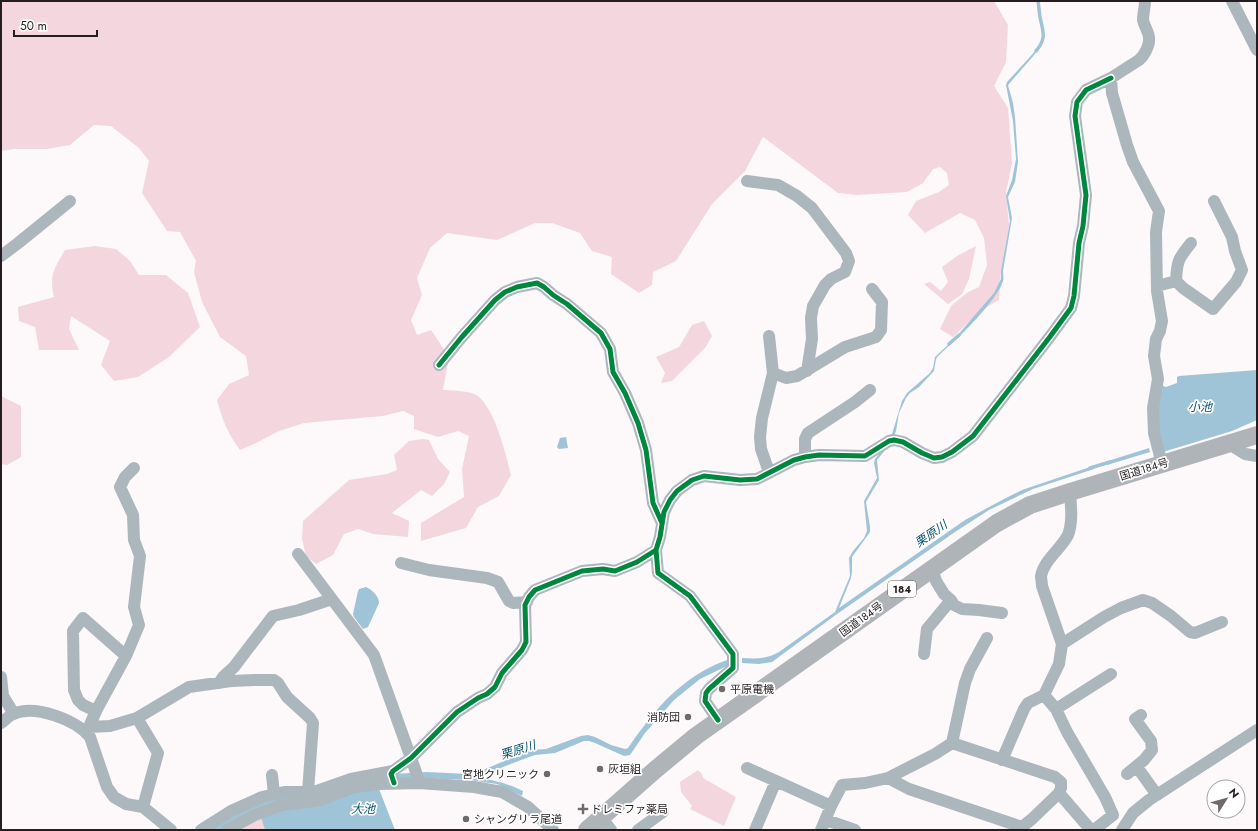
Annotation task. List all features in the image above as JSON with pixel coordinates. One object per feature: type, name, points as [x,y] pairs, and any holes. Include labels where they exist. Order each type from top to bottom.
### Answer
[{"type":"highway","name":"国道184号","points":[[596,827],[655,770],[696,736],[997,523],[1030,505],[1257,434]]},
{"type":"street","points":[[718,720],[705,701],[706,693],[733,668],[733,654],[690,596],[658,573],[656,550],[660,537],[664,512],[670,500],[677,491],[692,480],[704,476],[740,480],[757,479],[768,472],[805,457],[819,455],[865,456],[892,440],[903,442],[934,458],[942,457],[973,436],[1071,308],[1074,296],[1086,195],[1075,116],[1077,102],[1086,90],[1111,78],[1142,57],[1150,39],[1136,1]]},
{"type":"street","points":[[1143,20],[1145,1]]},
{"type":"street","points":[[1234,2],[1257,50]]},
{"type":"street","points":[[1111,78],[1112,94],[1127,146],[1133,162],[1160,211],[1156,232],[1157,286],[1162,321],[1160,331],[1156,339],[1154,356],[1158,379],[1153,408],[1154,433],[1162,464]]},
{"type":"street","points":[[747,181],[778,185],[802,200],[812,208],[846,253],[849,261],[845,272],[831,279],[825,285],[813,306],[811,318],[812,339],[807,371]]},
{"type":"street","points":[[1,256],[70,201]]},
{"type":"street","points":[[1191,243],[1177,263],[1176,281],[1183,288],[1213,309],[1236,282],[1242,270],[1235,252],[1232,237],[1214,201]]},
{"type":"street","points":[[1157,286],[1176,281]]},
{"type":"street","points":[[439,365],[495,300],[505,292],[517,287],[537,283],[544,287],[578,312],[601,333],[610,349],[613,372],[628,399],[638,423],[646,450],[653,503],[662,522]]},
{"type":"street","points":[[773,373],[786,378],[797,376],[845,347],[876,337],[881,330],[882,302],[872,289]]},
{"type":"street","points":[[768,336],[773,373],[762,418],[760,437],[761,449],[768,472]]},
{"type":"street","points":[[805,457],[804,439],[808,433],[856,402],[870,390]]},
{"type":"street","points":[[1229,444],[1245,454],[1257,456]]},
{"type":"street","points":[[134,468],[124,477],[120,487],[133,515],[134,540],[140,556],[134,608],[139,626],[126,656],[87,729],[107,787],[114,796],[126,804],[143,807],[171,830]]},
{"type":"street","points":[[1002,760],[1011,736],[1016,729],[1024,709],[1028,703],[1044,695],[1059,664],[1062,644],[1042,586],[1041,577],[1048,563],[1063,543],[1068,533],[1071,520],[1070,492]]},
{"type":"street","points":[[227,830],[255,815],[282,805],[321,800],[355,787],[393,777],[457,712],[478,698],[487,694],[495,687],[502,673],[522,650],[526,642],[525,605],[535,590],[582,571],[603,569],[615,571],[637,562],[656,550]]},
{"type":"street","points":[[298,554],[374,655],[418,778]]},
{"type":"street","points":[[401,563],[429,570],[487,578],[498,582],[509,601],[513,603],[527,602]]},
{"type":"street","points":[[932,568],[936,581],[944,594],[952,600],[954,605],[962,609],[1002,613]]},
{"type":"street","points":[[219,683],[234,667],[273,616],[299,610],[332,599]]},
{"type":"street","points":[[924,654],[927,629],[952,600]]},
{"type":"street","points":[[1062,644],[1104,617],[1121,608],[1143,600],[1152,603],[1190,632],[1195,633],[1222,622]]},
{"type":"street","points":[[96,712],[83,705],[78,700],[74,690],[73,631],[83,618],[126,656]]},
{"type":"street","points":[[855,830],[823,825],[842,785],[865,783],[888,778],[935,754],[952,743],[970,669],[987,638]]},
{"type":"street","points":[[1056,709],[1111,674]]},
{"type":"street","points":[[1,677],[3,696],[14,714]]},
{"type":"street","points":[[1,723],[14,714],[33,710],[48,713],[87,729],[110,726],[136,718],[189,687],[231,681],[274,680],[278,683],[290,701],[313,722],[308,792]]},
{"type":"street","points":[[1044,695],[1056,709],[1066,732],[1105,797],[1113,815],[1093,830],[1090,830],[1058,793]]},
{"type":"street","points":[[1141,715],[1135,719],[1151,741],[1152,750],[1144,760],[1132,770],[1157,795]]},
{"type":"street","points":[[136,718],[158,753],[143,807]]},
{"type":"street","points":[[1127,827],[1133,812],[1257,730]]},
{"type":"street","points":[[888,778],[909,790],[1022,828],[1058,793],[1061,788],[1061,782],[1055,777],[952,743]]},
{"type":"street","points":[[747,768],[831,806]]},
{"type":"street","points":[[272,775],[274,794]]},
{"type":"street","points":[[201,830],[231,811],[255,800],[274,794],[314,792],[351,779],[393,777],[418,778],[502,792],[528,806],[553,830]]},
{"type":"street","points":[[755,830],[776,780]]},
{"type":"street","points":[[638,830],[663,812]]},
{"type":"shaded area","points":[[1,1],[994,1],[1008,25],[1006,62],[994,86],[1008,108],[1012,163],[1006,192],[1009,225],[1001,270],[999,300],[980,311],[953,337],[940,329],[951,306],[968,292],[979,287],[987,265],[984,238],[975,220],[960,213],[925,233],[908,215],[916,201],[939,192],[949,185],[947,173],[940,167],[933,169],[923,183],[907,192],[857,195],[838,193],[763,137],[745,171],[712,204],[676,261],[653,272],[652,285],[639,293],[611,274],[612,257],[592,251],[580,233],[552,223],[535,223],[497,240],[447,233],[430,248],[417,278],[422,295],[411,320],[417,335],[431,330],[449,357],[443,390],[474,394],[488,407],[498,430],[511,475],[499,496],[478,507],[466,528],[421,541],[421,523],[464,497],[462,469],[469,436],[458,431],[438,437],[414,429],[414,416],[403,411],[383,416],[304,423],[279,431],[240,450],[226,426],[217,400],[229,384],[249,375],[246,356],[220,337],[202,302],[194,272],[196,261],[180,232],[167,231],[142,193],[149,161],[139,148],[111,126],[94,125],[70,145],[47,149],[14,149],[1,151]]},
{"type":"shaded area","points":[[95,246],[116,249],[130,261],[139,275],[166,275],[188,293],[200,327],[169,357],[138,377],[114,381],[101,365],[110,341],[71,316],[69,329],[79,350],[39,350],[35,327],[19,321],[18,307],[54,297],[52,277],[65,250]]},
{"type":"shaded area","points":[[976,246],[969,279],[962,294],[948,304],[924,284],[930,282],[941,291],[948,282],[942,267],[957,256]]},
{"type":"shaded area","points":[[704,321],[712,336],[705,348],[672,381],[661,383],[665,373],[656,357],[679,347],[692,325]]},
{"type":"shaded area","points":[[1,396],[21,406],[21,457],[7,465],[1,464]]},
{"type":"shaded area","points":[[423,439],[429,440],[438,459],[450,472],[444,484],[432,496],[421,490],[392,513],[409,521],[408,537],[373,534],[358,529],[344,534],[333,555],[316,564],[306,556],[302,539],[303,521],[349,480],[387,474],[397,470],[394,455],[409,441]]},
{"type":"shaded area","points":[[698,770],[702,774],[703,778],[736,797],[724,826],[690,809],[692,806],[681,792],[680,782]]},
{"type":"shaded area","points":[[260,815],[265,830],[230,830]]},
{"type":"water","points":[[1038,48],[1035,54],[1008,85],[1015,117],[1018,162],[1015,182],[1008,197],[1012,218],[1003,271],[1003,281],[996,295],[958,338],[956,337],[994,293],[1001,279],[1001,270],[1010,221],[1006,196],[1012,180],[1016,159],[1013,121],[1006,85],[1007,82]]},
{"type":"water","points":[[951,342],[953,342],[936,359],[934,371],[906,398],[899,413],[896,431],[891,443],[877,460],[879,480],[866,502],[870,532],[852,557],[851,578],[839,608],[965,520],[1022,490],[1093,466],[1094,469],[1033,489],[989,510],[837,614],[772,662],[759,664],[742,663],[742,658],[761,658],[779,652],[835,612],[850,576],[849,558],[864,538],[867,531],[864,501],[877,478],[874,463],[875,459],[888,443],[902,401],[907,393],[930,373],[933,368],[935,357]]},
{"type":"water","name":"小池","points":[[1257,370],[1257,420],[1232,431],[1163,452],[1155,424],[1161,385],[1166,387],[1177,383],[1177,377],[1179,376]]},
{"type":"water","points":[[566,437],[568,448],[559,449],[557,447],[560,438]]},
{"type":"water","points":[[1149,448],[1150,452],[1107,465],[1105,462]]},
{"type":"water","points":[[366,587],[375,594],[379,603],[368,627],[363,629],[353,614],[358,591],[359,589]]},
{"type":"water","points":[[727,660],[729,665],[700,679],[674,700],[645,733],[630,755],[624,756],[595,743],[584,741],[555,753],[535,755],[521,760],[488,773],[485,777],[523,791],[522,796],[497,784],[469,780],[423,778],[379,779],[222,830],[205,830],[257,801],[393,774],[426,772],[469,774],[478,772],[528,751],[546,749],[581,736],[588,735],[595,737],[611,745],[625,749],[628,748],[661,705],[681,687],[703,671]]},
{"type":"water","name":"大池","points":[[379,789],[395,830],[265,830],[260,815],[348,792]]},
{"type":"waterway","points":[[1036,51],[1043,38],[1038,1]]},
{"type":"waterway","points":[[949,344],[959,335]]},
{"type":"waterway","name":"栗原川","points":[[1090,468],[1110,462]]},
{"type":"cycle path","points":[[718,720],[705,701],[706,693],[733,668],[733,654],[690,596],[658,573],[656,550],[660,537],[664,512],[670,500],[677,491],[692,480],[704,476],[740,480],[757,479],[794,460],[819,455],[865,456],[889,441],[894,440],[903,442],[934,458],[942,457],[952,452],[973,436],[1071,308],[1074,296],[1079,243],[1083,226],[1086,195],[1075,116],[1077,102],[1086,90],[1111,78]]},
{"type":"cycle path","points":[[439,365],[495,300],[505,292],[517,287],[537,283],[544,287],[567,304],[601,333],[610,349],[613,372],[625,393],[638,423],[646,450],[653,503],[662,523]]},
{"type":"cycle path","points":[[394,783],[391,774],[393,771],[411,758],[457,712],[478,698],[487,694],[495,687],[502,673],[522,650],[526,642],[525,605],[535,590],[582,571],[603,569],[615,571],[637,562],[656,550]]},
{"type":"place","name":"平原電機","points":[[722,689]]},
{"type":"place","name":"消防団","points":[[688,717]]},
{"type":"place","name":"灰垣組","points":[[600,769]]},
{"type":"place","name":"宮地クリニック","points":[[547,774]]},
{"type":"place","name":"ドレミファ薬局","points":[[583,809]]},
{"type":"place","name":"シャングリラ尾道","points":[[466,819]]}]
